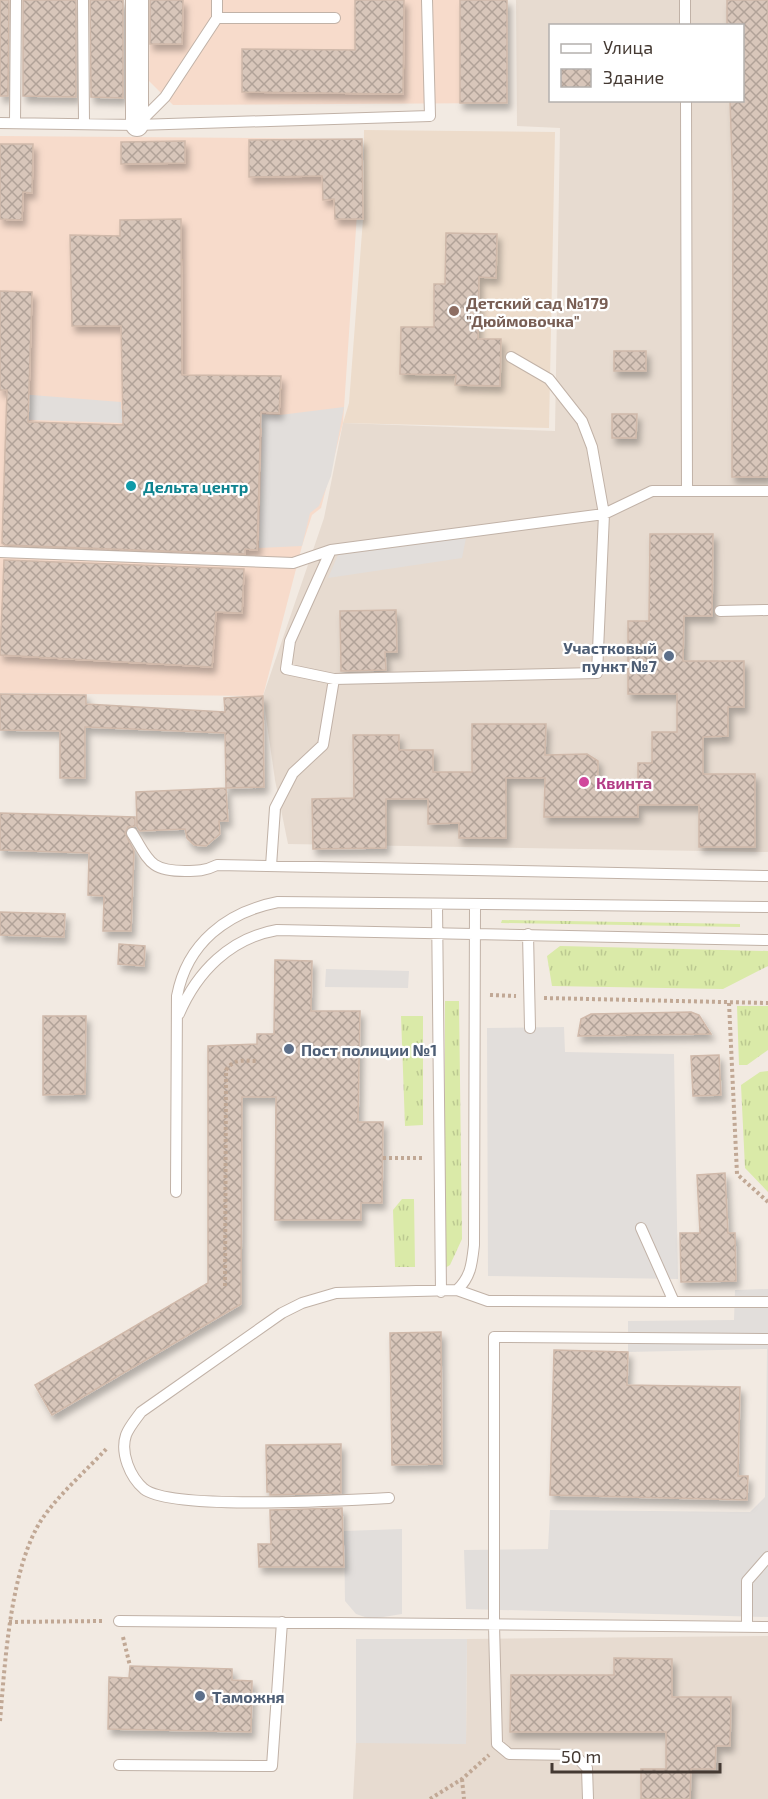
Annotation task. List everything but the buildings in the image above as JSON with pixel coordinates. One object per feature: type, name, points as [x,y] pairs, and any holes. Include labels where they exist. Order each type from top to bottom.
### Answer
[{"type":"street","points":[[137,0],[137,125]]},
{"type":"lane","points":[[15,122],[16,0]]},
{"type":"lane","points":[[83,0],[84,122]]},
{"type":"lane","points":[[137,125],[165,97],[217,18],[217,0]]},
{"type":"lane","points":[[0,123],[84,122],[137,125],[430,116],[427,0]]},
{"type":"lane","points":[[685,0],[686,24]]},
{"type":"lane","points":[[217,18],[335,18]]},
{"type":"lane","points":[[686,102],[687,491]]},
{"type":"lane","points":[[331,550],[290,641],[286,669],[334,679],[597,673],[604,514],[592,447],[582,421],[549,379],[512,357]]},
{"type":"lane","points":[[0,552],[293,563],[331,550],[604,514],[652,491],[768,491]]},
{"type":"lane","points":[[720,611],[768,610]]},
{"type":"lane","points":[[271,866],[274,808],[293,773],[322,745],[334,679]]},
{"type":"lane","points":[[132,833],[151,862],[163,871],[204,871],[217,865],[768,876]]},
{"type":"lane","points":[[176,1192],[177,1020],[181,974],[189,958],[206,937],[228,919],[254,906],[278,902],[768,907]]},
{"type":"lane","points":[[436,905],[441,1292]]},
{"type":"lane","points":[[458,1290],[471,1271],[474,1245],[475,905]]},
{"type":"lane","points":[[177,1020],[188,992],[205,970],[224,952],[263,932],[276,930],[475,932],[768,940]]},
{"type":"lane","points":[[528,934],[530,1028]]},
{"type":"lane","points":[[640,1228],[674,1302]]},
{"type":"lane","points":[[390,1498],[269,1502],[170,1499],[145,1490],[131,1474],[125,1454],[126,1436],[141,1412],[282,1313],[302,1303],[336,1293],[458,1290],[470,1297],[488,1301],[768,1302]]},
{"type":"lane","points":[[588,1799],[587,1768],[575,1755],[509,1754],[497,1744],[494,1625],[494,1337],[768,1339]]},
{"type":"lane","points":[[747,1626],[747,1581],[768,1557]]},
{"type":"lane","points":[[119,1621],[768,1627]]},
{"type":"lane","points":[[119,1766],[272,1766],[282,1622]]},
{"type":"path","points":[[475,994],[768,1003]]},
{"type":"path","points":[[729,1003],[737,1174],[768,1202]]},
{"type":"path","points":[[225,1286],[226,1070],[231,1063],[238,1060],[257,1061]]},
{"type":"path","points":[[383,1158],[431,1157]]},
{"type":"path","points":[[0,1721],[9,1622],[26,1557],[42,1519],[110,1445]]},
{"type":"path","points":[[9,1622],[119,1621],[130,1666]]},
{"type":"path","points":[[430,1799],[485,1762],[497,1744]]},
{"type":"path","points":[[462,1779],[464,1799]]},
{"type":"shaded area","points":[[150,0],[507,0],[507,103],[173,105],[149,81]]},
{"type":"shaded area","points":[[516,0],[768,0],[768,852],[288,844],[275,780],[263,696],[324,518],[343,423],[555,431],[560,128],[517,126]]},
{"type":"shaded area","name":"Детский сад №179 \"Дюймовочка\"","points":[[364,130],[555,132],[549,428],[343,423],[349,403],[363,219]]},
{"type":"shaded area","points":[[0,136],[362,139],[343,423],[321,508],[312,515],[302,546],[263,696],[0,693]]},
{"type":"shaded area","points":[[6,393],[121,402],[121,409],[280,415],[344,407],[331,476],[319,506],[310,513],[302,546],[259,548],[262,428],[6,419]]},
{"type":"shaded area","points":[[466,538],[462,558],[328,578],[338,555]]},
{"type":"shaded area","points":[[326,969],[409,971],[408,988],[325,987]]},
{"type":"shaded area","points":[[564,1027],[565,1052],[674,1054],[678,1279],[488,1276],[487,1028]]},
{"type":"shaded area","points":[[768,1289],[768,1617],[466,1609],[464,1550],[548,1549],[550,1510],[750,1512],[765,1497],[767,1349],[628,1352],[628,1321],[734,1320],[735,1290]]},
{"type":"shaded area","points":[[402,1529],[402,1614],[371,1619],[356,1614],[345,1601],[344,1531]]},
{"type":"shaded area","points":[[768,1636],[768,1799],[353,1799],[356,1743],[466,1743],[467,1639]]},
{"type":"shaded area","points":[[356,1639],[467,1639],[466,1744],[356,1743]]},
{"type":"green space","points":[[502,920],[740,924],[740,927],[501,923]]},
{"type":"green space","points":[[560,946],[768,951],[768,966],[723,989],[552,986],[547,956]]},
{"type":"green space","points":[[445,1001],[459,1001],[462,1239],[450,1265],[445,1268]]},
{"type":"green space","points":[[737,1006],[768,1006],[768,1050],[747,1065],[739,1065]]},
{"type":"green space","points":[[401,1016],[423,1016],[423,1125],[405,1126]]},
{"type":"green space","points":[[768,1071],[768,1192],[745,1168],[741,1085],[760,1072]]},
{"type":"green space","points":[[402,1199],[414,1199],[415,1267],[395,1267],[393,1210]]},
{"type":"place","name":"Детский сад №179 \"Дюймовочка\"","points":[[454,311]]},
{"type":"place","name":"Дельта центр","points":[[131,486]]},
{"type":"place","name":"Участковый пункт №7","points":[[669,656]]},
{"type":"place","name":"Квинта","points":[[584,782]]},
{"type":"place","name":"Пост полиции №1","points":[[289,1049]]},
{"type":"place","name":"Таможня","points":[[200,1696]]}]
